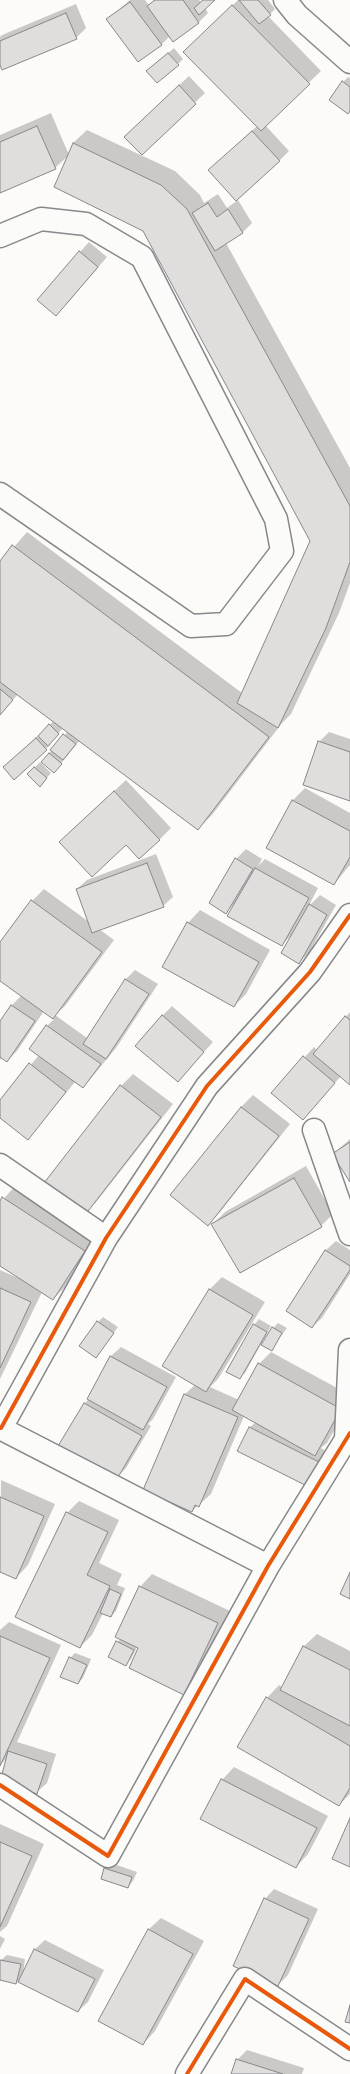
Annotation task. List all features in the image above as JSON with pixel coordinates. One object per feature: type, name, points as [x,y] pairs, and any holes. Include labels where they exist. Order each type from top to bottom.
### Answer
[{"type":"street","points":[[284,0],[297,15],[350,62]]},
{"type":"street","points":[[0,236],[41,219],[86,224],[142,257],[276,519],[282,551],[226,624],[191,626],[0,494]]},
{"type":"street","points":[[268,1566],[0,1428],[106,1238],[207,1086],[310,972],[350,915]]},
{"type":"street","points":[[314,1130],[350,1234]]},
{"type":"street","points":[[0,1165],[106,1238]]},
{"type":"street","points":[[0,1785],[108,1856],[268,1566],[348,1436],[350,1350]]},
{"type":"street","points":[[187,2074],[245,1979],[350,2050]]},
{"type":"building","points":[[155,0],[183,0],[199,23],[173,42],[147,6]]},
{"type":"building","points":[[203,0],[215,0],[199,15],[194,8]]},
{"type":"building","points":[[239,0],[258,0],[271,15],[259,24]]},
{"type":"building","points":[[130,2],[162,45],[138,62],[106,19]]},
{"type":"building","points":[[232,5],[310,84],[261,131],[183,52]]},
{"type":"building","points":[[66,13],[77,39],[2,70],[0,65],[0,41]]},
{"type":"building","points":[[168,53],[179,65],[157,83],[146,71]]},
{"type":"building","points":[[342,81],[350,87],[350,111],[348,114],[329,100]]},
{"type":"building","points":[[179,85],[196,104],[142,155],[124,137]]},
{"type":"building","points":[[37,126],[56,169],[0,193],[0,142]]},
{"type":"building","points":[[252,131],[280,161],[236,201],[208,170]]},
{"type":"building","points":[[73,143],[161,185],[187,209],[350,506],[350,562],[326,628],[278,728],[237,703],[310,541],[143,231],[54,187]]},
{"type":"building","points":[[208,203],[217,217],[228,209],[243,233],[215,251],[192,213]]},
{"type":"building","points":[[79,251],[98,267],[56,316],[37,300]]},
{"type":"building","points":[[12,545],[269,737],[198,830],[0,682],[0,561]]},
{"type":"building","points":[[0,689],[13,700],[0,715]]},
{"type":"building","points":[[49,724],[59,734],[48,746],[38,736]]},
{"type":"building","points":[[63,734],[76,744],[63,760],[50,750]]},
{"type":"building","points":[[36,738],[47,750],[14,780],[3,767]]},
{"type":"building","points":[[318,741],[350,752],[350,801],[303,785]]},
{"type":"building","points":[[49,753],[62,764],[54,773],[41,762]]},
{"type":"building","points":[[34,767],[47,778],[40,787],[27,774]]},
{"type":"building","points":[[114,791],[160,840],[139,859],[126,845],[92,877],[59,842]]},
{"type":"building","points":[[292,800],[350,831],[350,857],[334,885],[266,848]]},
{"type":"building","points":[[235,858],[253,869],[226,914],[209,903]]},
{"type":"building","points":[[147,863],[164,907],[92,933],[76,889]]},
{"type":"building","points":[[255,868],[309,898],[282,946],[227,916]]},
{"type":"building","points":[[31,900],[102,952],[53,1019],[0,981],[0,942]]},
{"type":"building","points":[[309,904],[327,915],[299,964],[281,953]]},
{"type":"building","points":[[187,922],[259,962],[234,1007],[162,967]]},
{"type":"building","points":[[125,979],[149,994],[106,1059],[83,1044]]},
{"type":"building","points":[[11,1005],[35,1021],[7,1062],[0,1057],[0,1021]]},
{"type":"building","points":[[162,1015],[204,1052],[178,1082],[135,1046]]},
{"type":"building","points":[[345,1016],[350,1020],[350,1085],[313,1054]]},
{"type":"building","points":[[46,1025],[101,1064],[83,1088],[29,1049]]},
{"type":"building","points":[[303,1056],[335,1083],[303,1120],[271,1093]]},
{"type":"building","points":[[29,1063],[66,1092],[28,1140],[0,1118],[0,1100]]},
{"type":"building","points":[[120,1085],[161,1117],[85,1215],[44,1183]]},
{"type":"building","points":[[241,1107],[279,1136],[208,1226],[170,1195]]},
{"type":"building","points":[[350,1142],[350,1182],[332,1154]]},
{"type":"building","points":[[294,1178],[322,1227],[240,1273],[211,1224]]},
{"type":"building","points":[[2,1197],[85,1251],[53,1300],[0,1266],[0,1201]]},
{"type":"building","points":[[325,1250],[350,1266],[350,1270],[312,1328],[286,1311]]},
{"type":"building","points":[[0,1288],[31,1302],[0,1368]]},
{"type":"building","points":[[209,1289],[253,1315],[206,1392],[162,1366]]},
{"type":"building","points":[[97,1321],[114,1333],[96,1358],[79,1346]]},
{"type":"building","points":[[253,1324],[267,1332],[240,1379],[226,1372]]},
{"type":"building","points":[[272,1327],[282,1333],[272,1351],[261,1345]]},
{"type":"building","points":[[110,1356],[167,1387],[143,1430],[87,1399]]},
{"type":"building","points":[[258,1363],[341,1409],[315,1456],[232,1410]]},
{"type":"building","points":[[184,1394],[238,1417],[199,1507],[195,1505],[192,1512],[143,1490]]},
{"type":"building","points":[[84,1403],[142,1436],[117,1479],[58,1446]]},
{"type":"building","points":[[249,1427],[319,1462],[307,1486],[237,1451]]},
{"type":"building","points":[[0,1497],[44,1516],[16,1579],[0,1572]]},
{"type":"building","points":[[66,1512],[108,1532],[87,1575],[110,1586],[80,1648],[15,1617]]},
{"type":"building","points":[[350,1572],[350,1599],[340,1594]]},
{"type":"building","points":[[139,1586],[218,1623],[184,1695],[129,1668],[138,1648],[115,1637]]},
{"type":"building","points":[[110,1589],[121,1594],[111,1617],[100,1613]]},
{"type":"building","points":[[0,1636],[50,1658],[0,1766]]},
{"type":"building","points":[[116,1641],[134,1650],[126,1666],[108,1657]]},
{"type":"building","points":[[303,1646],[350,1670],[350,1726],[280,1690]]},
{"type":"building","points":[[69,1657],[87,1665],[78,1684],[60,1677]]},
{"type":"building","points":[[266,1697],[350,1746],[350,1788],[339,1806],[237,1747]]},
{"type":"building","points":[[8,1751],[47,1764],[37,1794],[0,1782]]},
{"type":"building","points":[[221,1779],[317,1828],[296,1868],[200,1819]]},
{"type":"building","points":[[350,1818],[350,1867],[332,1859]]},
{"type":"building","points":[[0,1842],[32,1856],[0,1927]]},
{"type":"building","points":[[104,1868],[132,1877],[128,1888],[101,1879]]},
{"type":"building","points":[[264,1898],[309,1919],[278,1986],[233,1966]]},
{"type":"building","points":[[148,1929],[193,1954],[143,2045],[98,2021]]},
{"type":"building","points":[[34,1949],[95,1979],[78,2012],[18,1982]]},
{"type":"building","points":[[0,1960],[21,1964],[16,1984],[0,1980]]},
{"type":"building","points":[[350,2005],[350,2023],[345,2022]]},
{"type":"building","points":[[236,2059],[283,2074],[231,2074]]},
{"type":"cycle path","points":[[1,1428],[106,1238],[207,1086],[310,972],[350,915]]},
{"type":"cycle path","points":[[0,1785],[108,1856],[268,1566],[350,1433]]},
{"type":"cycle path","points":[[187,2074],[245,1979],[350,2049]]}]
